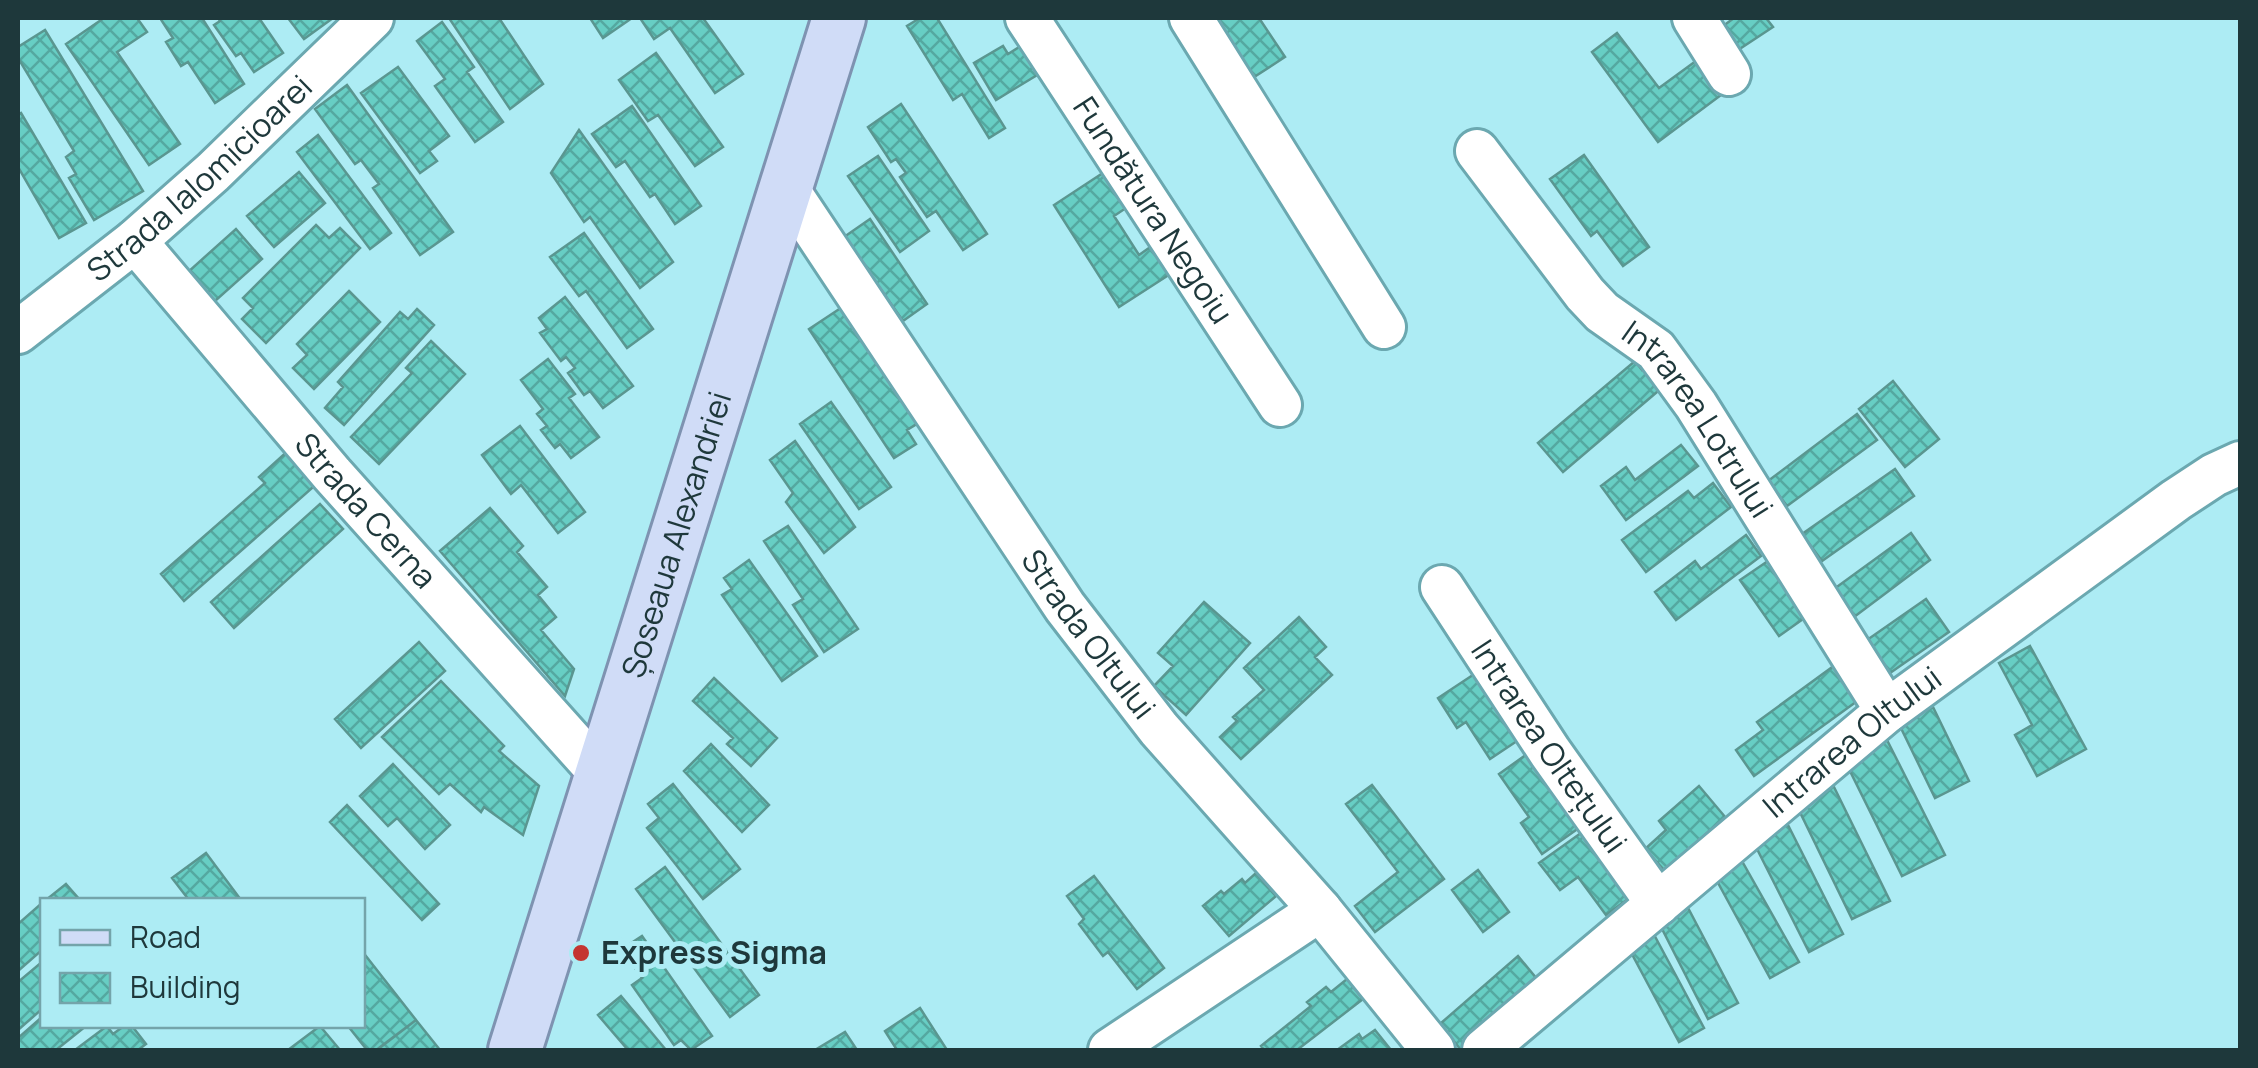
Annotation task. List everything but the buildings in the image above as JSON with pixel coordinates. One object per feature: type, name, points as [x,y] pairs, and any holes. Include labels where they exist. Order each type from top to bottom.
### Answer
[{"type":"main road","name":"Șoseaua Alexandriei","points":[[514,1050],[839,18]]},
{"type":"street","name":"Strada Ialomicioarei","points":[[18,332],[135,241],[213,172],[372,18]]},
{"type":"street","name":"Fundătura Negoiu","points":[[1028,18],[1280,405]]},
{"type":"street","points":[[1190,18],[1384,327]]},
{"type":"street","points":[[1694,18],[1730,74]]},
{"type":"street","name":"Intrarea Lotrului","points":[[1477,151],[1585,294],[1602,312],[1656,350],[1696,405],[1887,711]]},
{"type":"street","name":"Strada Oltului","points":[[786,187],[1065,607],[1159,729],[1320,910],[1434,1050]]},
{"type":"street","name":"Strada Cerna","points":[[135,241],[332,474],[601,774]]},
{"type":"street","name":"Intrarea Oltului","points":[[1484,1050],[1887,711],[2176,500],[2240,463]]},
{"type":"street","name":"Intrarea Oltețului","points":[[1442,587],[1550,752],[1658,904]]},
{"type":"street","points":[[1110,1050],[1320,910]]},
{"type":"place","name":"Express Sigma","points":[[581,953]]}]
